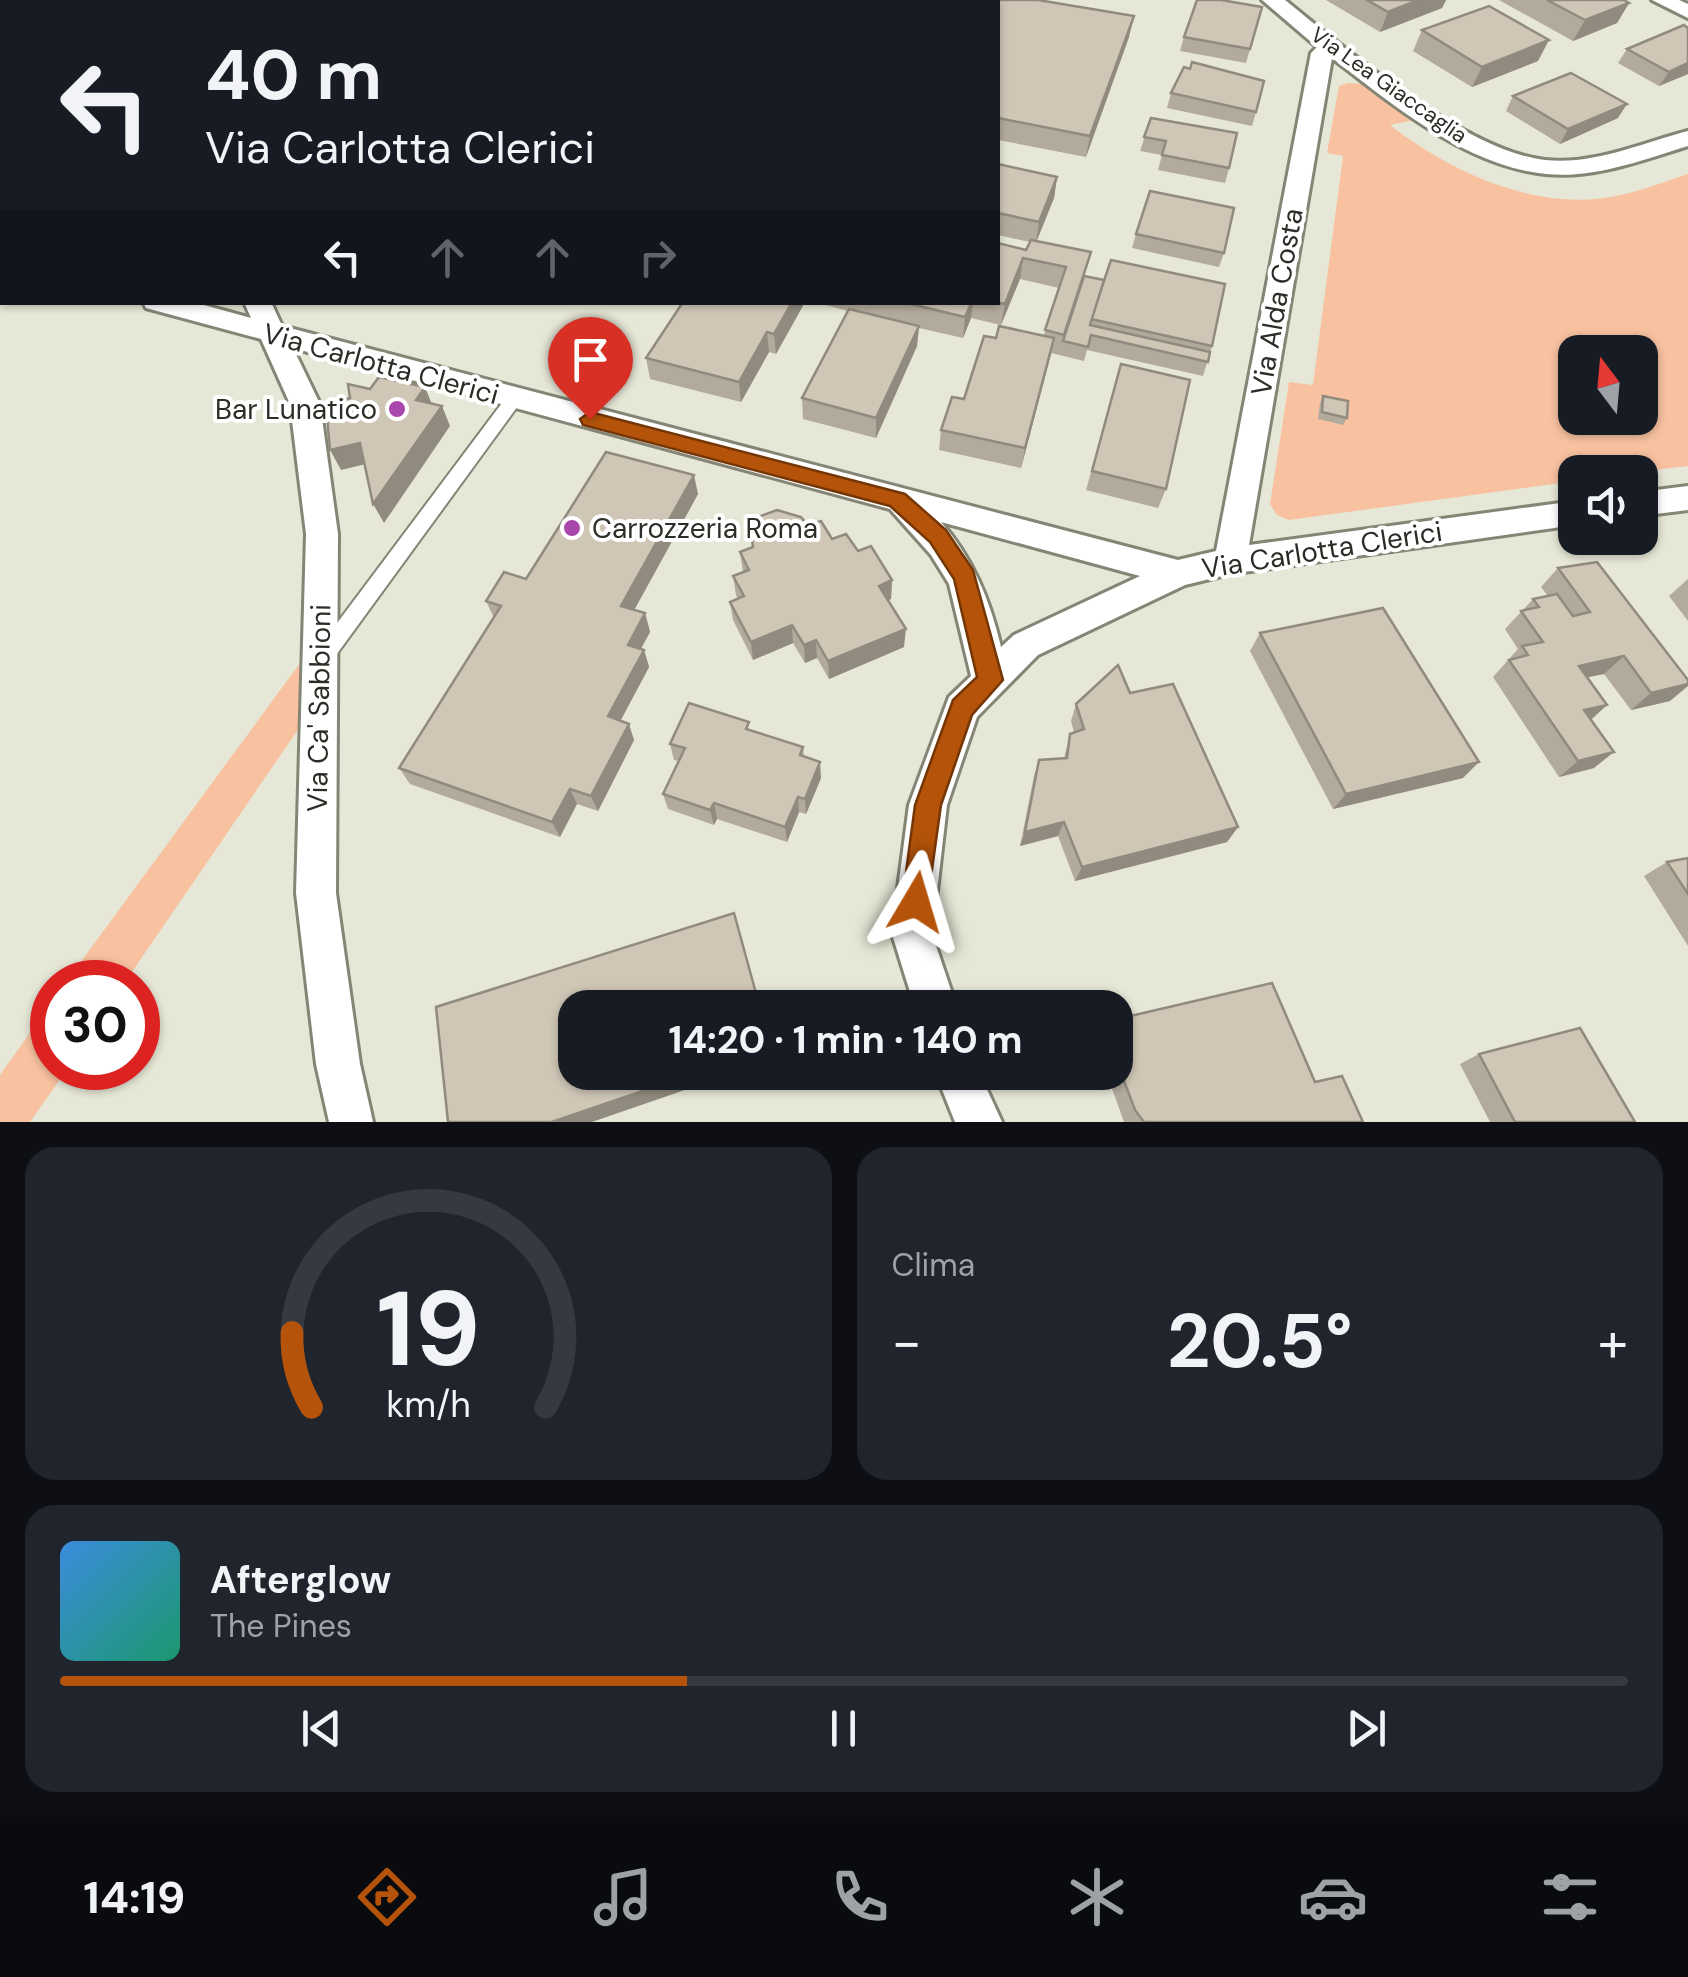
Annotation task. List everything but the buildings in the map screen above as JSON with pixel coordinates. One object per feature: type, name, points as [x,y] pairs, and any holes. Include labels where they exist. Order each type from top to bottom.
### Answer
[{"type":"street","name":"Via Lea Giaccaglia","points":[[1272,0],[1330,47],[1465,140],[1500,156],[1542,167],[1587,167],[1688,138]]},
{"type":"street","points":[[1662,0],[1688,12]]},
{"type":"street","name":"Via Alda Costa","points":[[1230,562],[1322,53],[1330,47]]},
{"type":"street","name":"Via Carlotta Clerici","points":[[175,305],[263,319],[514,399],[1178,573],[1230,562],[1558,515]]},
{"type":"street","name":"Via Ca' Sabbioni","points":[[263,319],[305,404],[322,534],[316,893],[338,1064],[350,1122]]},
{"type":"street","points":[[1658,502],[1688,498]]},
{"type":"street","name":"Via Carlotta Clerici","points":[[897,500],[938,536],[965,577],[990,680]]},
{"type":"street","points":[[930,990],[912,934],[928,805],[962,708],[1026,645],[1178,573]]},
{"type":"street","points":[[962,1090],[980,1122]]},
{"type":"lane","points":[[320,660],[514,399]]},
{"type":"shaded area","points":[[1348,83],[1363,84],[1415,120],[1390,125],[1414,143],[1469,173],[1529,194],[1590,199],[1630,193],[1688,174],[1688,466],[1658,470],[1658,455],[1558,455],[1558,483],[1289,520],[1277,515],[1270,504],[1289,382],[1313,385],[1343,156],[1327,153],[1339,86]]},
{"type":"shaded area","points":[[306,655],[306,718],[140,960],[82,960]]},
{"type":"shaded area","points":[[30,1033],[30,1090],[53,1090],[30,1122],[0,1122],[0,1075]]},
{"type":"place","name":"Bar Lunatico","points":[[397,409]]},
{"type":"place","name":"Carrozzeria Roma","points":[[572,528]]},
{"type":"route","points":[[590,419],[897,500],[938,536],[965,577],[990,680],[962,708],[928,805],[916,902]]}]
